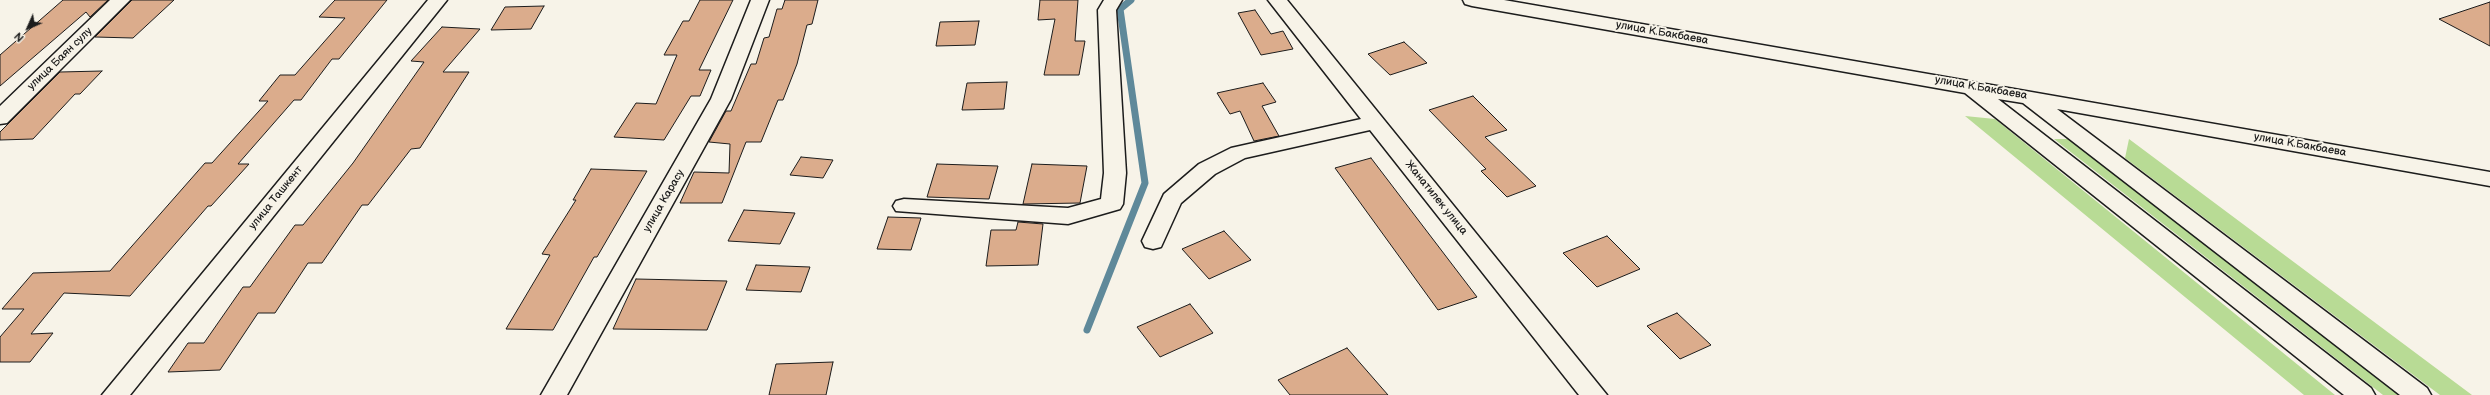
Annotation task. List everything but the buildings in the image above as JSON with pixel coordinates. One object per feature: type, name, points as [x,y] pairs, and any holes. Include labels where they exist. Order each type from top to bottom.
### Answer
[{"type":"street","name":"улица Баян сулу","points":[[0,118],[121,0]]},
{"type":"street","name":"улица Ташкент","points":[[114,395],[438,0]]},
{"type":"street","name":"улица Карасу","points":[[554,395],[721,99],[760,0]]},
{"type":"street","points":[[904,206],[1068,216],[1112,204],[1115,173],[1108,10],[1113,0]]},
{"type":"street","name":"Жанатилек улица","points":[[1277,0],[1594,395]]},
{"type":"street","name":"улица К.Бакбаева","points":[[1472,0],[2026,96],[2490,179]]},
{"type":"street","points":[[1969,86],[2362,395]]},
{"type":"street","points":[[2026,96],[2418,395]]},
{"type":"street","points":[[1153,241],[1172,199],[1207,169],[1239,153],[1375,122]]},
{"type":"green space","points":[[1965,116],[1995,119],[2335,395],[2304,395]]},
{"type":"green space","points":[[2054,139],[2070,139],[2402,395],[2383,395]]},
{"type":"green space","points":[[2129,139],[2472,395],[2440,395],[2125,158]]},
{"type":"waterway","points":[[1087,330],[1145,183],[1120,9],[1131,0]]}]
